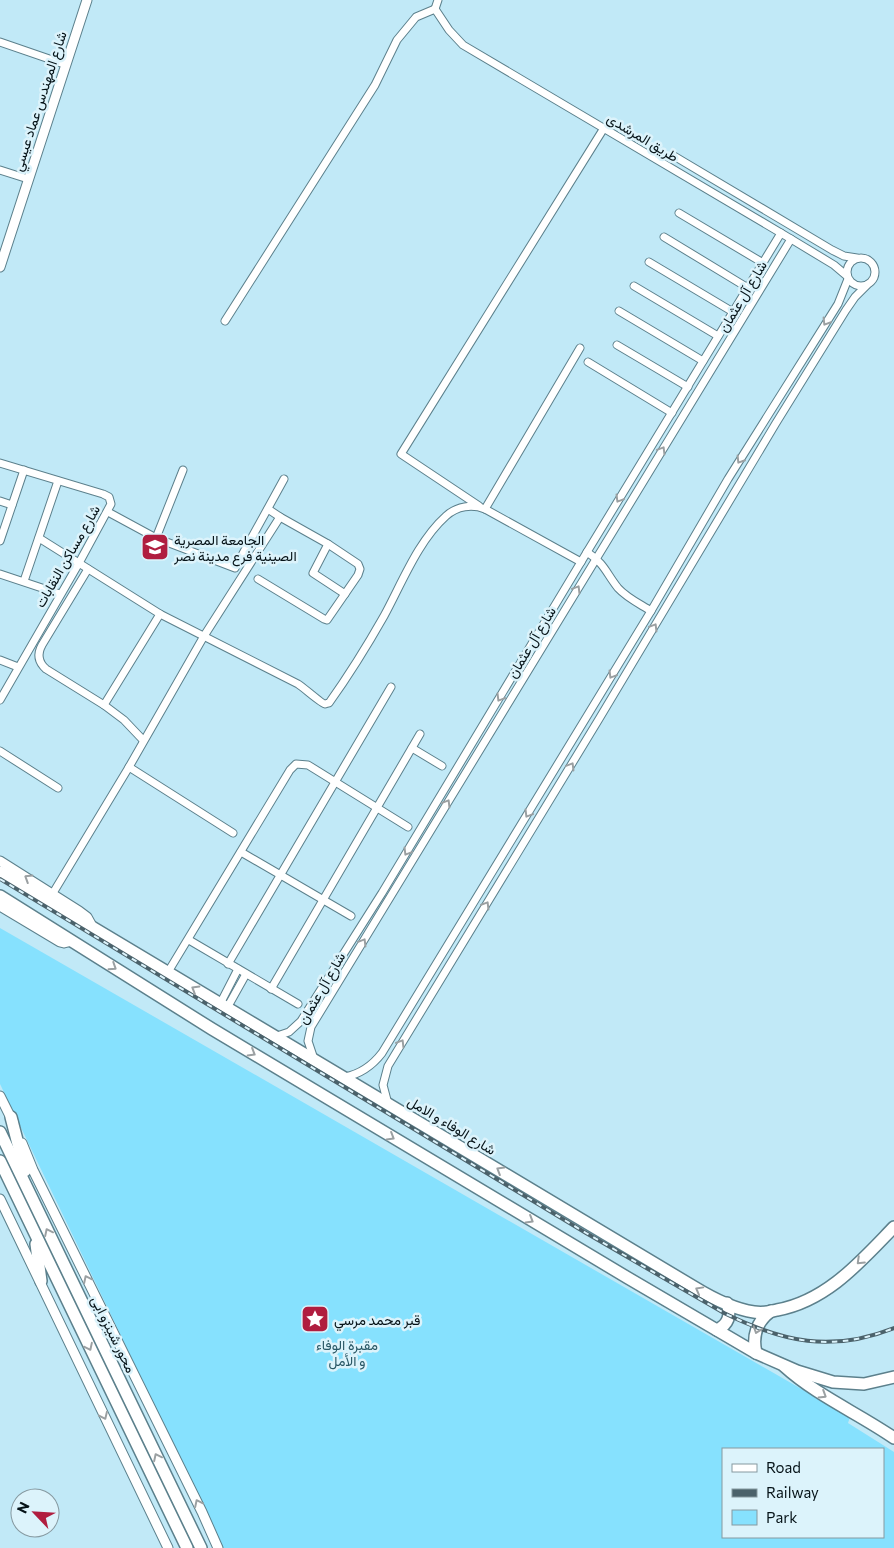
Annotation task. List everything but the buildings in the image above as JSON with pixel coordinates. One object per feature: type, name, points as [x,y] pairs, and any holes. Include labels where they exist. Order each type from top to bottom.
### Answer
[{"type":"main road","points":[[0,872],[93,929]]},
{"type":"main road","points":[[0,896],[191,1016],[756,1352],[784,1366],[823,1380],[844,1384],[874,1383],[894,1377]]},
{"type":"main road","name":"شارع الوفاء و الامل","points":[[93,929],[694,1287],[727,1304],[755,1312],[789,1308],[806,1302],[831,1287],[894,1227]]},
{"type":"main road","points":[[10,1117],[32,1197]]},
{"type":"main road","name":"محور شينزو ابى","points":[[0,1132],[201,1548]]},
{"type":"main road","name":"محور شينزو ابى","points":[[0,1161],[187,1548]]},
{"type":"main road","points":[[35,1235],[40,1281]]},
{"type":"main road","points":[[717,1330],[725,1325],[728,1319],[727,1304]]},
{"type":"main road","points":[[756,1352],[754,1339],[756,1329],[764,1317],[771,1311]]},
{"type":"main road","points":[[784,1366],[817,1392],[862,1417],[894,1438]]},
{"type":"street","name":"شارع المهندس عماد عيسي","points":[[0,254],[82,0]]},
{"type":"street","name":"شارع المهندس عماد عيسي","points":[[0,267],[87,0]]},
{"type":"street","points":[[225,321],[374,85],[398,40],[416,17],[435,10],[438,0]]},
{"type":"street","name":"طريق المرشدى","points":[[435,10],[452,34],[463,45],[791,238],[834,265],[848,278]]},
{"type":"street","points":[[0,42],[61,64]]},
{"type":"street","points":[[581,562],[484,508],[401,454],[604,128]]},
{"type":"street","name":"طريق المرشدى","points":[[674,156],[832,250],[844,256],[857,258]]},
{"type":"street","points":[[0,170],[25,178]]},
{"type":"street","points":[[679,213],[763,263]]},
{"type":"street","name":"شارع آل عثمان","points":[[274,1037],[285,1034],[298,1025],[386,886],[781,233]]},
{"type":"street","points":[[664,237],[748,288]]},
{"type":"street","name":"شارع آل عثمان","points":[[315,1062],[309,1046],[309,1032],[791,238]]},
{"type":"street","points":[[770,251],[778,252],[779,258]]},
{"type":"street","points":[[378,1070],[599,719],[850,303],[874,276],[873,265],[864,258],[857,258],[851,261],[847,267],[848,278],[838,304],[728,479],[652,611],[382,1053],[378,1070],[388,1104]]},
{"type":"street","points":[[649,262],[733,312]]},
{"type":"street","points":[[848,278],[857,286],[867,285]]},
{"type":"street","points":[[634,286],[718,336]]},
{"type":"street","points":[[619,311],[703,361]]},
{"type":"street","points":[[617,345],[688,387]]},
{"type":"street","points":[[484,508],[580,348]]},
{"type":"street","points":[[588,362],[672,413]]},
{"type":"street","name":"شارع مساكن النقابات","points":[[0,464],[106,495],[111,504],[0,700]]},
{"type":"street","points":[[0,541],[24,470]]},
{"type":"street","points":[[156,538],[183,470]]},
{"type":"street","points":[[108,512],[156,538],[235,568],[284,479]]},
{"type":"street","points":[[24,581],[58,481]]},
{"type":"street","points":[[0,501],[12,505]]},
{"type":"street","points":[[39,538],[160,614],[298,684],[322,703],[327,704],[350,672],[372,636],[420,550],[441,522],[455,510],[464,507],[484,508]]},
{"type":"street","points":[[258,579],[324,619],[330,618],[360,569],[358,564],[328,544],[268,509]]},
{"type":"street","points":[[53,893],[129,767],[204,636],[280,517]]},
{"type":"street","points":[[328,544],[313,573],[345,594]]},
{"type":"street","points":[[587,552],[605,567],[623,593],[652,611]]},
{"type":"street","points":[[88,569],[42,645],[38,655],[46,669],[104,705],[124,720],[143,740]]},
{"type":"street","points":[[0,574],[60,594]]},
{"type":"street","points":[[104,705],[160,614]]},
{"type":"street","points":[[0,660],[18,667]]},
{"type":"street","points":[[228,964],[391,686]]},
{"type":"street","points":[[590,713],[599,719]]},
{"type":"street","points":[[271,989],[378,809],[420,734]]},
{"type":"street","points":[[412,748],[442,766]]},
{"type":"street","points":[[0,751],[58,788]]},
{"type":"street","points":[[168,972],[293,766],[300,763],[308,765],[408,827]]},
{"type":"street","points":[[129,767],[233,833]]},
{"type":"street","points":[[241,852],[352,916]]},
{"type":"street","name":"شارع الوفاء و الامل","points":[[0,861],[53,893],[87,917],[93,929]]},
{"type":"street","points":[[0,906],[60,942],[72,941]]},
{"type":"street","points":[[188,940],[298,1004]]},
{"type":"street","points":[[224,1006],[230,984],[238,970]]},
{"type":"street","points":[[224,1006],[246,974]]},
{"type":"street","points":[[230,984],[238,988]]},
{"type":"street","points":[[298,1025],[303,1032],[309,1032]]},
{"type":"street","points":[[343,1078],[362,1071],[378,1070]]},
{"type":"street","points":[[0,1096],[34,1170],[218,1548]]},
{"type":"street","points":[[0,1199],[168,1548]]},
{"type":"green space","name":"مقبرة الوفاء و الأمل","points":[[0,928],[850,1417],[848,1423],[894,1452],[894,1548],[223,1548],[0,1084]]},
{"type":"railway","points":[[0,879],[586,1233],[724,1313],[767,1331],[807,1341],[849,1340],[871,1336],[894,1328]]},
{"type":"place","name":"الجامعة المصرية الصينية فرع مدينة نصر","points":[[155,547]]},
{"type":"place","name":"قبر محمد مرسي","points":[[315,1319]]}]
